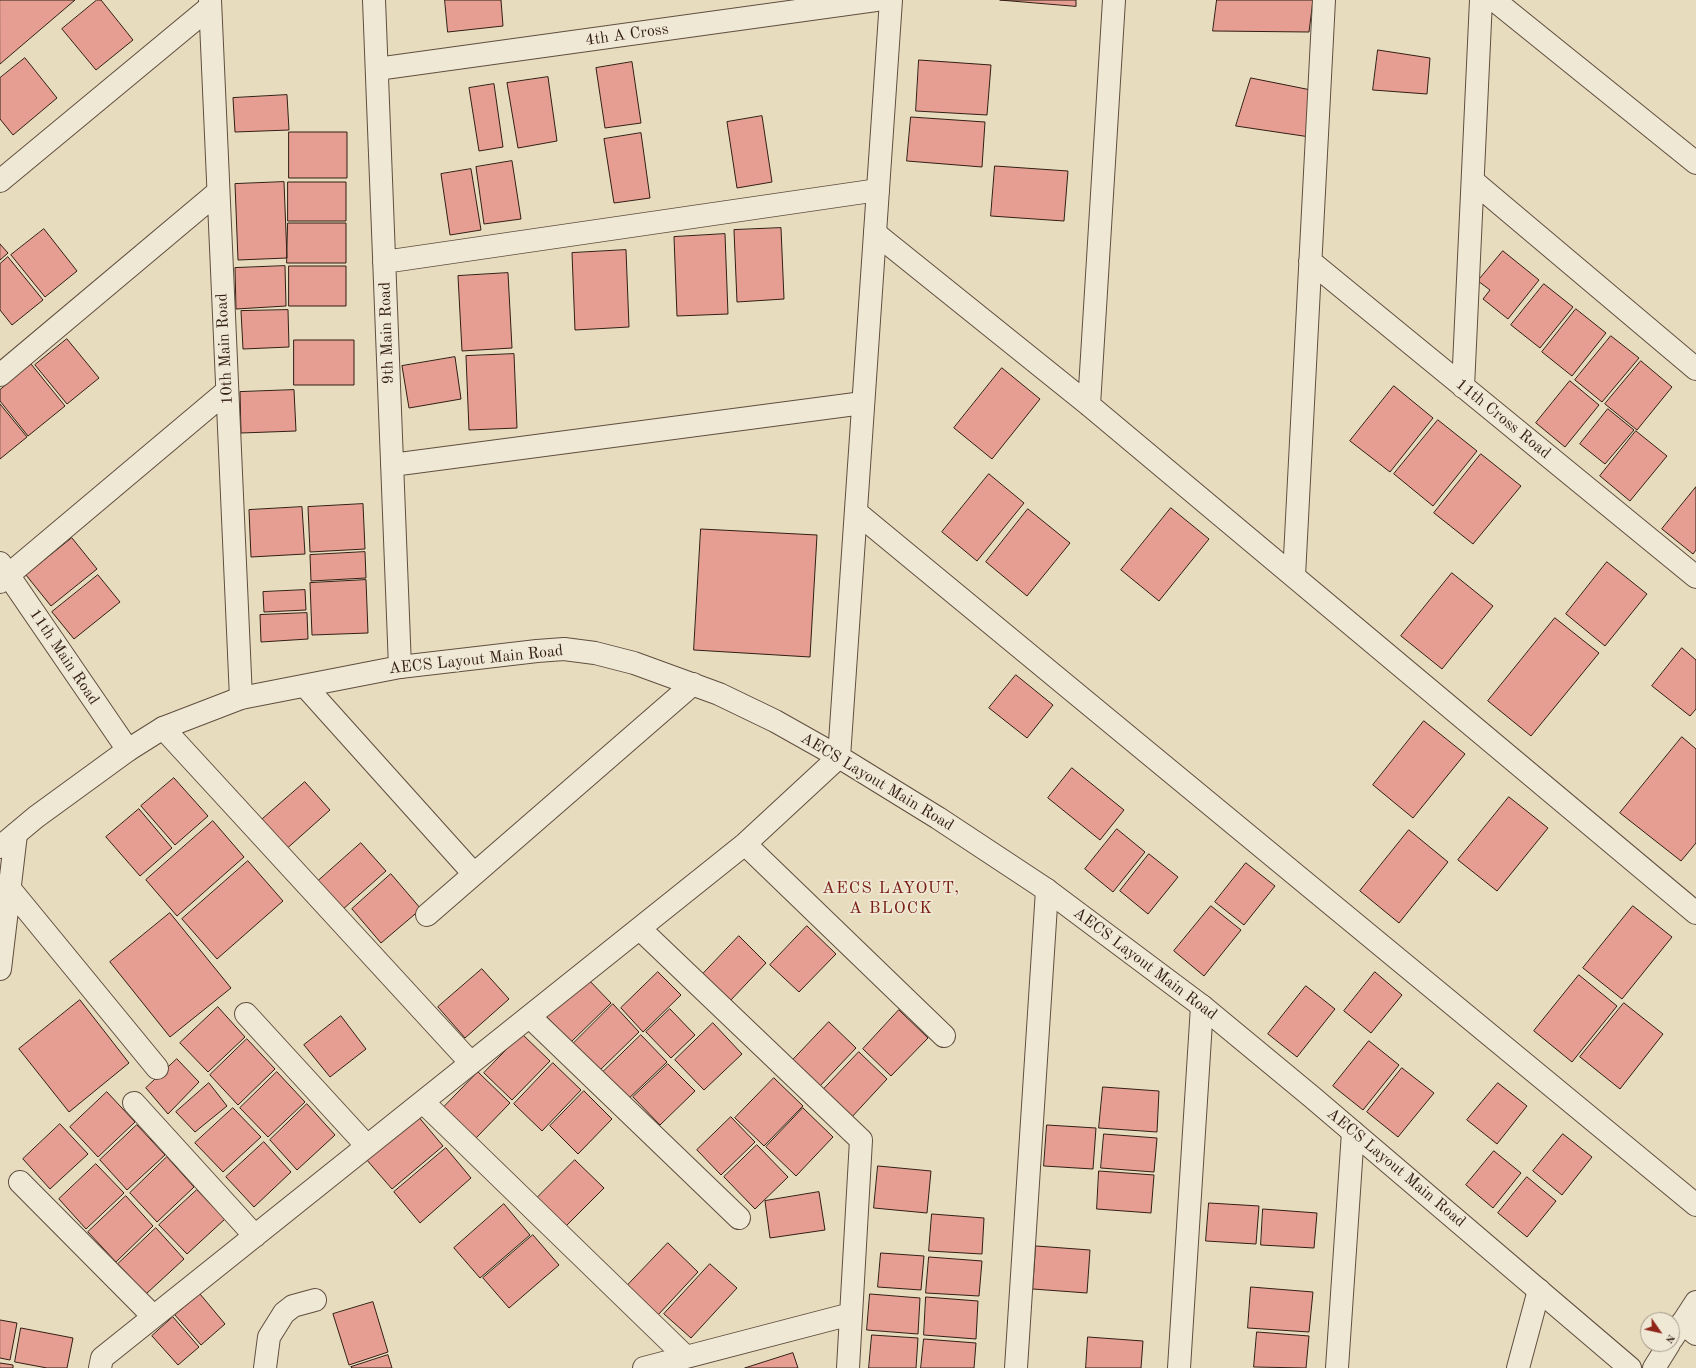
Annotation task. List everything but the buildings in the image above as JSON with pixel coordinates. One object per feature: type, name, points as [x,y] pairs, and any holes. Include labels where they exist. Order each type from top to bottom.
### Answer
[{"type":"street","name":"9th Main Road","points":[[374,0],[400,667]]},
{"type":"street","name":"4th A Cross","points":[[377,69],[876,0]]},
{"type":"street","points":[[100,1368],[102,1358],[153,1316],[530,1017],[745,844],[839,757],[891,0]]},
{"type":"street","points":[[1090,405],[1114,0]]},
{"type":"street","points":[[1294,576],[1324,0]]},
{"type":"street","points":[[1463,387],[1481,0]]},
{"type":"street","points":[[1494,0],[1696,163]]},
{"type":"street","points":[[0,181],[210,3]]},
{"type":"street","name":"10th Main Road","points":[[210,3],[241,698]]},
{"type":"street","points":[[1473,181],[1696,369]]},
{"type":"street","points":[[384,262],[878,190]]},
{"type":"street","points":[[0,375],[218,192]]},
{"type":"street","points":[[875,233],[1090,405],[1696,913]]},
{"type":"street","name":"11th Cross Road","points":[[1310,261],[1696,577]]},
{"type":"street","points":[[3,574],[227,391]]},
{"type":"street","points":[[392,465],[863,403]]},
{"type":"street","points":[[856,512],[1696,1205]]},
{"type":"street","name":"11th Main Road","points":[[3,574],[128,750]]},
{"type":"street","name":"AECS Layout Main Road","points":[[8,840],[36,817],[128,750],[163,728],[241,698],[400,667],[537,651],[564,649],[595,653],[634,663],[719,694],[775,721],[839,757],[938,818],[1047,890],[1202,1006],[1353,1132],[1630,1368]]},
{"type":"street","points":[[427,915],[693,684]]},
{"type":"street","points":[[305,686],[474,874]]},
{"type":"street","points":[[163,728],[471,1063]]},
{"type":"street","points":[[0,968],[10,889],[8,840]]},
{"type":"street","points":[[745,844],[944,1036]]},
{"type":"street","points":[[10,889],[157,1068]]},
{"type":"street","points":[[1016,1368],[1047,890]]},
{"type":"street","points":[[640,929],[861,1140],[848,1368]]},
{"type":"street","points":[[1179,1368],[1202,1006]]},
{"type":"street","points":[[246,1014],[367,1146]]},
{"type":"street","points":[[530,1017],[739,1218]]},
{"type":"street","points":[[422,1102],[686,1357]]},
{"type":"street","points":[[134,1103],[255,1236]]},
{"type":"street","points":[[1337,1368],[1353,1132]]},
{"type":"street","points":[[20,1182],[153,1316]]},
{"type":"street","points":[[1518,1368],[1539,1290]]},
{"type":"street","points":[[265,1368],[269,1338],[284,1313],[293,1306],[315,1300]]},
{"type":"street","points":[[1683,1332],[1696,1302]]},
{"type":"street","points":[[644,1368],[851,1314]]},
{"type":"street","points":[[1654,1368],[1664,1352]]},
{"type":"district","name":"AECS LAYOUT, A BLOCK","points":[[891,899]]}]
